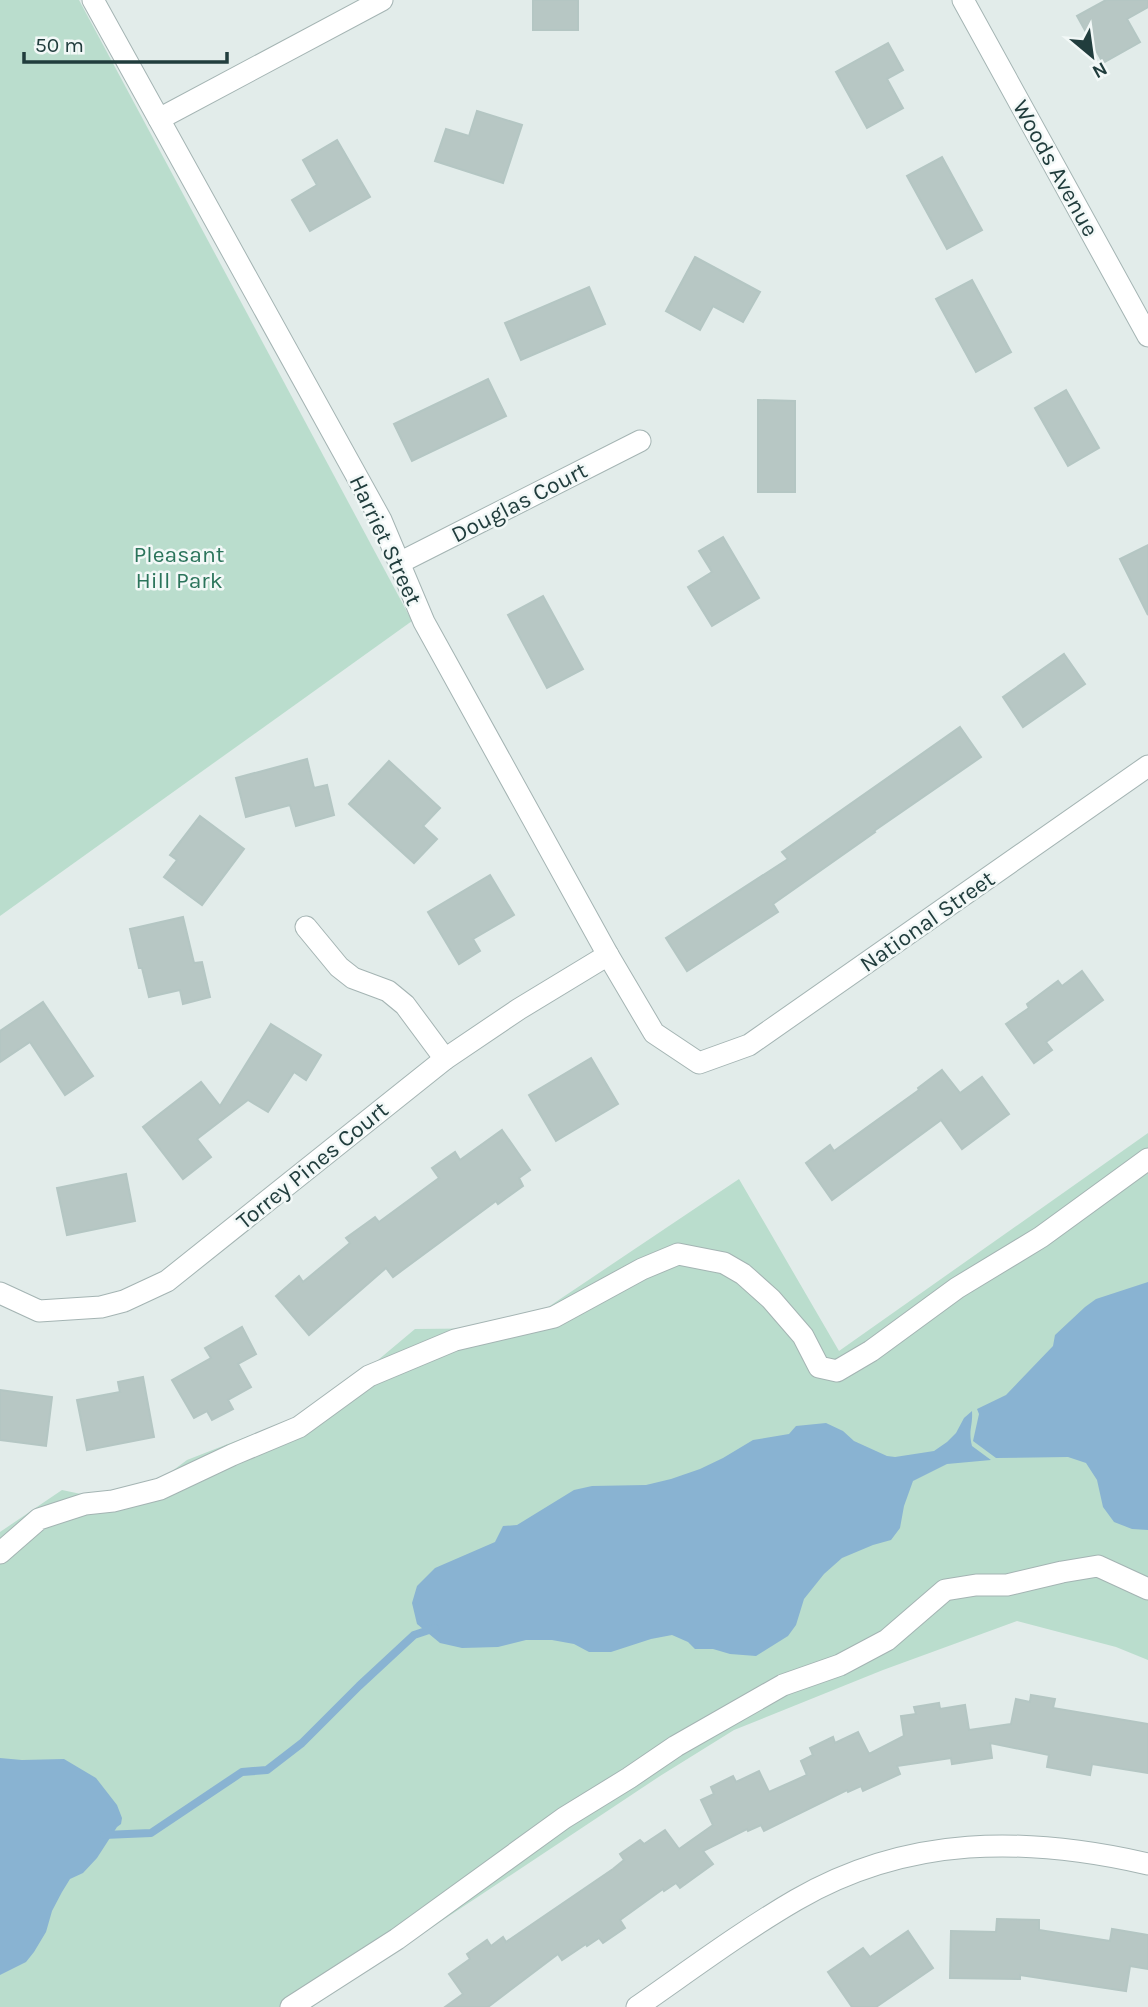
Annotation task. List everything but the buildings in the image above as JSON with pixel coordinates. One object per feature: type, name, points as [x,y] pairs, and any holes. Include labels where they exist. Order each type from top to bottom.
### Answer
[{"type":"street","name":"Harriet Street","points":[[93,0],[381,520],[424,622],[608,955],[654,1033],[699,1063]]},
{"type":"street","points":[[159,119],[382,0]]},
{"type":"street","name":"Woods Avenue","points":[[964,0],[1148,336]]},
{"type":"street","name":"Douglas Court","points":[[399,563],[640,441]]},
{"type":"street","name":"National Street","points":[[699,1063],[749,1045],[1148,766]]},
{"type":"street","points":[[306,927],[339,967],[353,978],[388,991],[405,1005],[445,1059]]},
{"type":"street","name":"Torrey Pines Court","points":[[0,1293],[40,1311],[101,1307],[145,1293],[167,1281],[445,1059],[519,1009],[608,955]]},
{"type":"street","points":[[0,1553],[39,1520],[85,1504],[113,1501],[160,1489],[299,1427],[369,1376],[456,1340],[554,1318],[642,1269],[678,1255],[723,1263],[743,1274],[771,1299],[803,1336],[819,1367],[837,1371],[871,1351],[957,1288],[1041,1237],[1148,1159]]},
{"type":"street","points":[[291,2007],[397,1939],[564,1818],[676,1746],[783,1685],[840,1665],[887,1640],[945,1590],[976,1585],[1007,1585],[1098,1566],[1148,1589]]},
{"type":"street","points":[[637,2007],[797,1899],[846,1876],[887,1862],[939,1850],[1010,1845],[1062,1848],[1148,1864]]},
{"type":"green space","name":"Pleasant Hill Park","points":[[0,0],[79,0],[412,621],[0,916]]},
{"type":"green space","points":[[1148,1133],[1148,1660],[1116,1647],[1017,1621],[883,1670],[734,1730],[660,1776],[312,2007],[0,2007],[0,1532],[62,1490],[128,1504],[187,1460],[322,1407],[415,1329],[517,1328],[739,1179],[839,1351]]},
{"type":"water","points":[[1148,1282],[1148,1530],[1132,1529],[1114,1522],[1103,1507],[1097,1480],[1086,1463],[1068,1457],[996,1458],[973,1441],[979,1414],[977,1409],[1006,1395],[1053,1346],[1055,1335],[1085,1307],[1096,1299]]},
{"type":"water","points":[[972,1411],[972,1446],[991,1460],[947,1464],[913,1481],[900,1528],[891,1540],[842,1558],[824,1574],[804,1599],[796,1625],[788,1636],[756,1656],[695,1649],[688,1642],[672,1635],[611,1652],[589,1652],[574,1644],[552,1640],[526,1640],[498,1647],[462,1648],[440,1643],[417,1624],[412,1603],[417,1586],[435,1568],[495,1542],[503,1526],[517,1525],[574,1490],[592,1486],[646,1485],[671,1479],[700,1469],[753,1440],[789,1434],[796,1426],[826,1423],[843,1431],[854,1441],[887,1456],[934,1451],[956,1433],[964,1418]]},
{"type":"water","points":[[0,1758],[64,1759],[96,1778],[117,1805],[122,1818],[121,1824],[97,1858],[83,1873],[70,1879],[34,1952],[26,1962],[0,1975]]},
{"type":"waterway","points":[[104,1835],[151,1833],[242,1772],[267,1770],[302,1743],[414,1635],[435,1628]]}]
